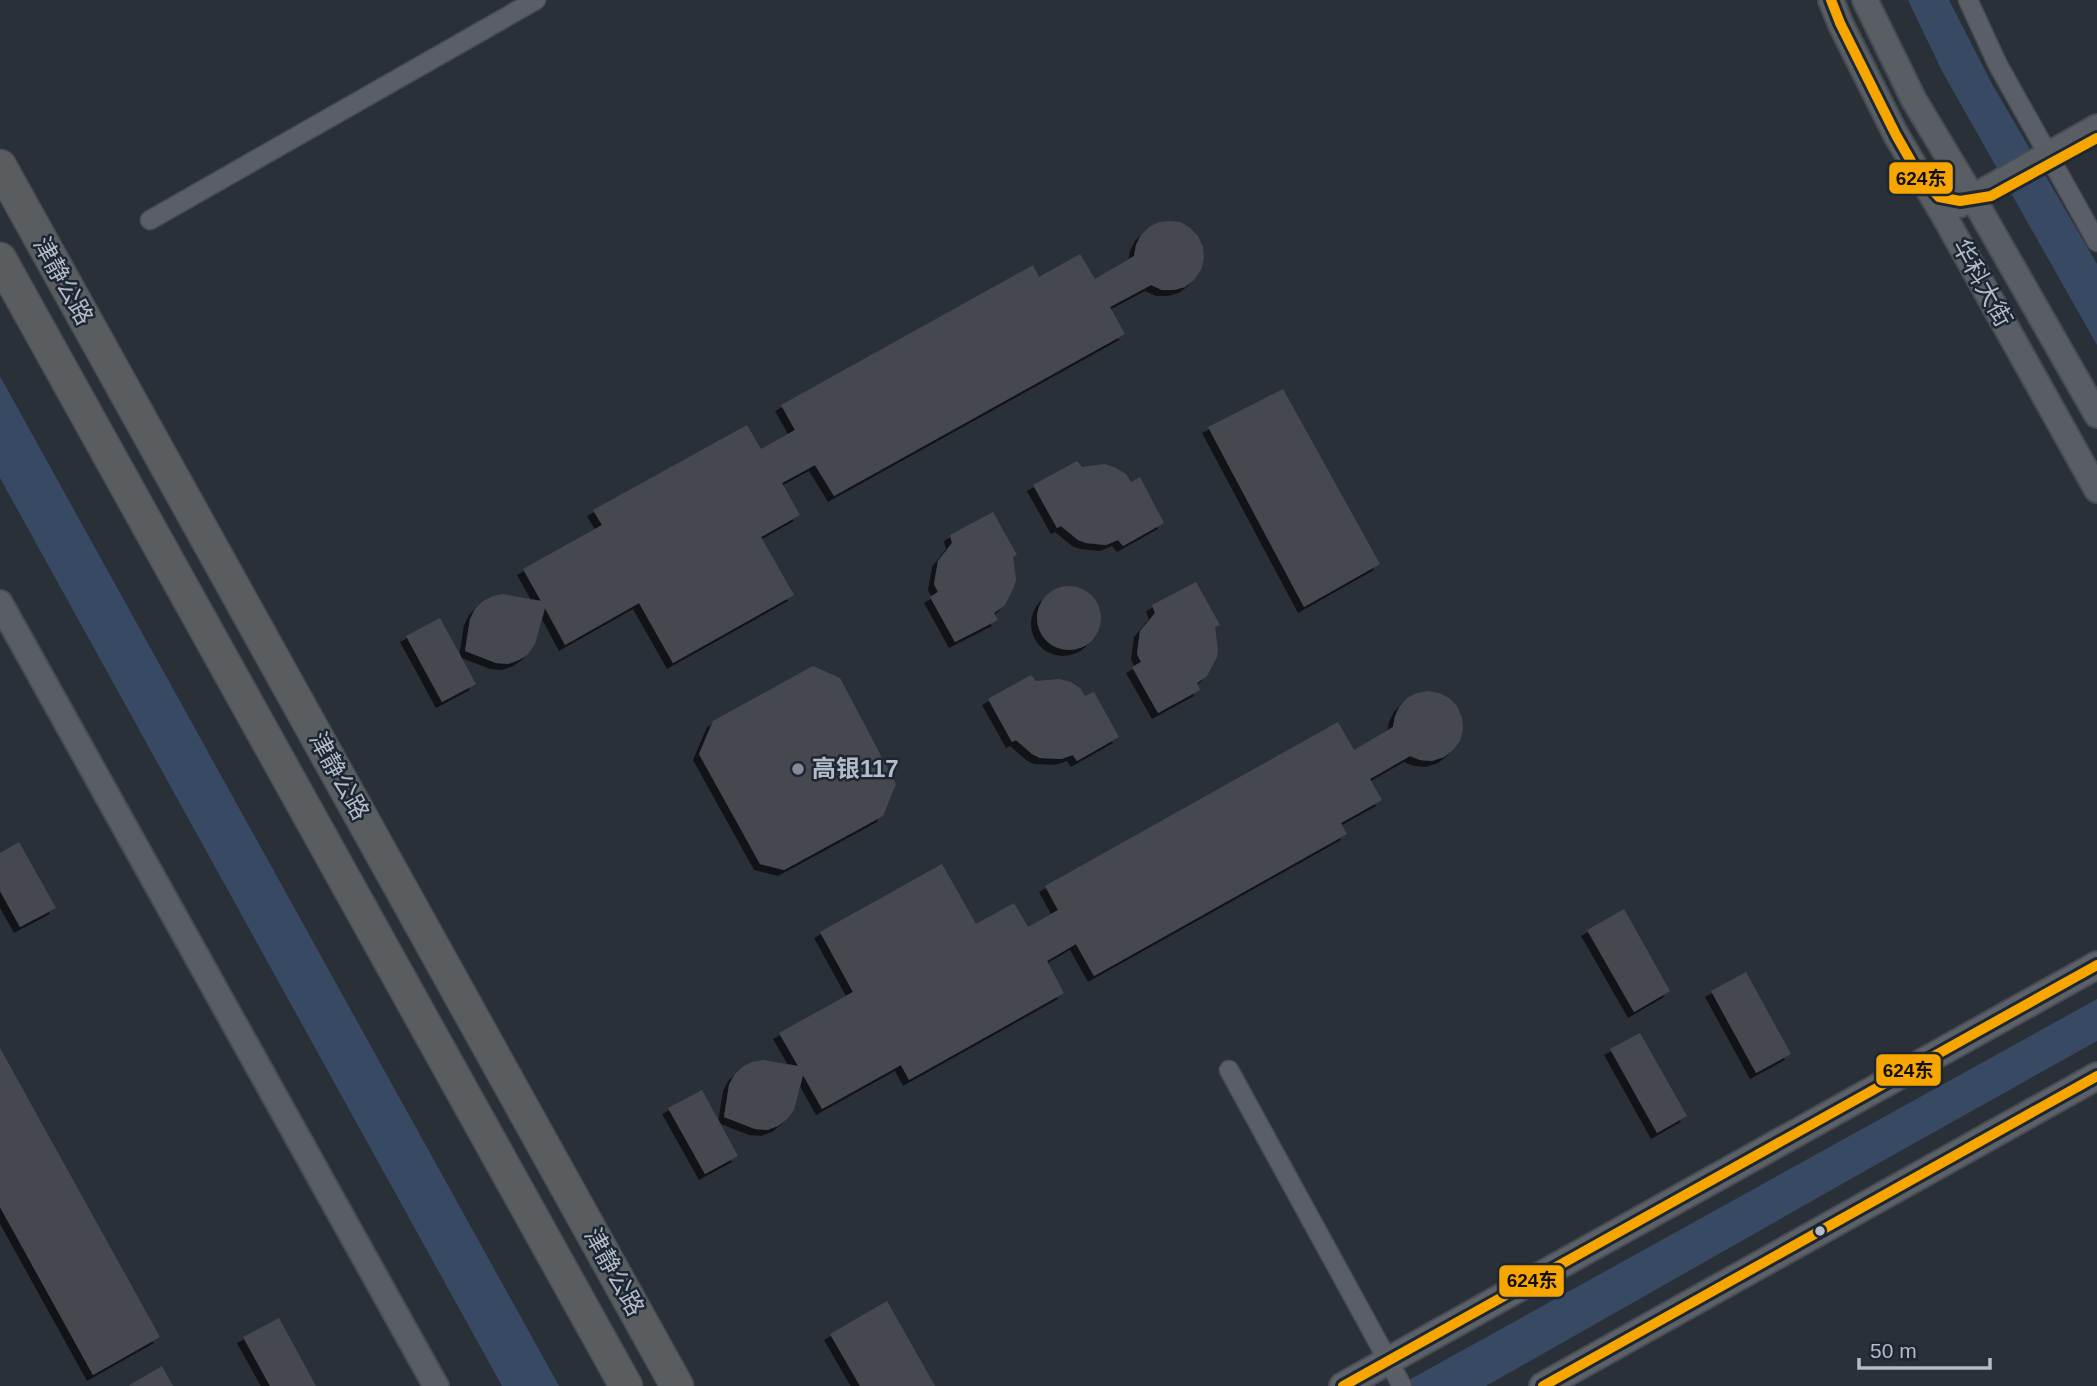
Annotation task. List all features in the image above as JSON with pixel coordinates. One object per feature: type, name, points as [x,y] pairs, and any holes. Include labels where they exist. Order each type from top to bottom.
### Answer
[{"type":"highway","name":"津静公路","points":[[0,166],[677,1386]]},
{"type":"highway","name":"津静公路","points":[[0,258],[626,1386]]},
{"type":"main road","name":"华科大街","points":[[1831,0],[1872,88],[1920,177],[2097,491]]},
{"type":"main road","name":"华科大街","points":[[1865,0],[1914,100],[2097,415]]},
{"type":"main road","points":[[1945,218],[2048,160],[2097,127]]},
{"type":"main road","points":[[2048,160],[2097,138]]},
{"type":"main road","points":[[1954,169],[1976,185],[1998,189]]},
{"type":"main road","points":[[1920,177],[1939,197],[1954,201],[1973,201]]},
{"type":"main road","points":[[0,603],[436,1386]]},
{"type":"main road","points":[[1343,1386],[1395,1374],[2097,965]]},
{"type":"main road","points":[[1543,1386],[2097,1076]]},
{"type":"street","points":[[150,220],[536,0]]},
{"type":"street","points":[[1968,0],[1998,65],[2048,160],[2097,242]]},
{"type":"street","points":[[1229,1070],[1395,1374]]},
{"type":"water","points":[[1908,0],[1949,0],[1992,84],[2097,264],[2097,345],[1942,71]]},
{"type":"water","points":[[0,376],[559,1386],[502,1386],[0,478]]},
{"type":"water","points":[[2097,999],[2097,1041],[1486,1386],[1398,1386]]},
{"type":"building","points":[[1170,221],[1181,222],[1198,236],[1204,258],[1201,270],[1185,287],[1162,290],[1151,285],[1110,307],[1125,334],[834,496],[815,465],[782,483],[800,515],[761,537],[794,595],[673,663],[639,603],[565,645],[545,608],[535,644],[528,654],[508,664],[496,663],[465,651],[470,619],[483,601],[503,594],[541,601],[523,569],[602,525],[593,510],[747,425],[761,449],[795,430],[781,405],[1033,265],[1039,277],[1080,254],[1095,279],[1134,256],[1141,235],[1149,227]]},
{"type":"building","points":[[1283,389],[1380,564],[1304,607],[1208,427]]},
{"type":"building","points":[[1077,461],[1082,467],[1105,464],[1116,468],[1126,474],[1131,482],[1140,477],[1164,523],[1123,546],[1118,540],[1106,545],[1086,543],[1061,526],[1057,528],[1033,485]]},
{"type":"building","points":[[993,512],[1017,555],[1013,557],[1016,579],[1014,587],[1005,605],[994,613],[998,620],[955,642],[930,597],[938,592],[934,584],[938,561],[952,543],[950,535]]},
{"type":"building","points":[[1196,582],[1220,625],[1215,627],[1217,657],[1207,676],[1197,683],[1200,690],[1158,713],[1132,667],[1141,662],[1137,654],[1140,631],[1155,613],[1152,605]]},
{"type":"building","points":[[1063,586],[1075,586],[1092,595],[1099,606],[1099,630],[1092,641],[1075,650],[1063,650],[1051,645],[1042,636],[1037,624],[1037,612],[1042,600],[1051,591]]},
{"type":"building","points":[[440,618],[476,684],[442,702],[406,636]]},
{"type":"building","name":"高银117","points":[[813,666],[840,678],[896,784],[883,816],[784,870],[760,864],[699,754],[713,721]]},
{"type":"building","points":[[1031,675],[1036,681],[1059,679],[1071,682],[1080,688],[1085,696],[1094,692],[1119,737],[1077,761],[1073,755],[1061,759],[1040,758],[1016,740],[1012,742],[988,699]]},
{"type":"building","points":[[1428,691],[1449,698],[1457,706],[1462,717],[1460,741],[1444,757],[1432,761],[1410,756],[1370,779],[1382,800],[1341,823],[1347,834],[1094,976],[1076,944],[1047,961],[1064,993],[909,1080],[901,1065],[822,1109],[803,1075],[794,1110],[778,1126],[767,1130],[755,1129],[724,1117],[729,1085],[742,1067],[763,1060],[798,1066],[779,1033],[853,992],[820,932],[942,864],[976,924],[1014,903],[1028,927],[1058,910],[1045,886],[1338,722],[1354,750],[1393,727],[1395,716],[1407,698]]},
{"type":"building","points":[[19,842],[56,908],[20,927],[0,891],[0,853]]},
{"type":"building","points":[[1624,909],[1670,991],[1634,1012],[1587,930]]},
{"type":"building","points":[[1746,972],[1791,1054],[1756,1073],[1711,991]]},
{"type":"building","points":[[1640,1033],[1687,1116],[1657,1133],[1610,1049]]},
{"type":"building","points":[[0,1048],[160,1337],[93,1375],[0,1207]]},
{"type":"building","points":[[702,1090],[738,1156],[705,1174],[668,1108]]},
{"type":"building","points":[[887,1301],[935,1386],[860,1386],[830,1334]]},
{"type":"building","points":[[279,1318],[316,1386],[270,1386],[243,1337]]},
{"type":"building","points":[[162,1366],[173,1386],[128,1386]]},
{"type":"transit line","name":"624东","points":[[1831,0],[1896,135],[1920,177],[1939,197],[1960,201],[1991,196],[2097,138]]},
{"type":"transit line","name":"624东","points":[[1343,1386],[2097,965]]},
{"type":"transit line","name":"624东","points":[[1543,1386],[2097,1076]]},
{"type":"place","name":"高银117","points":[[798,769]]}]
